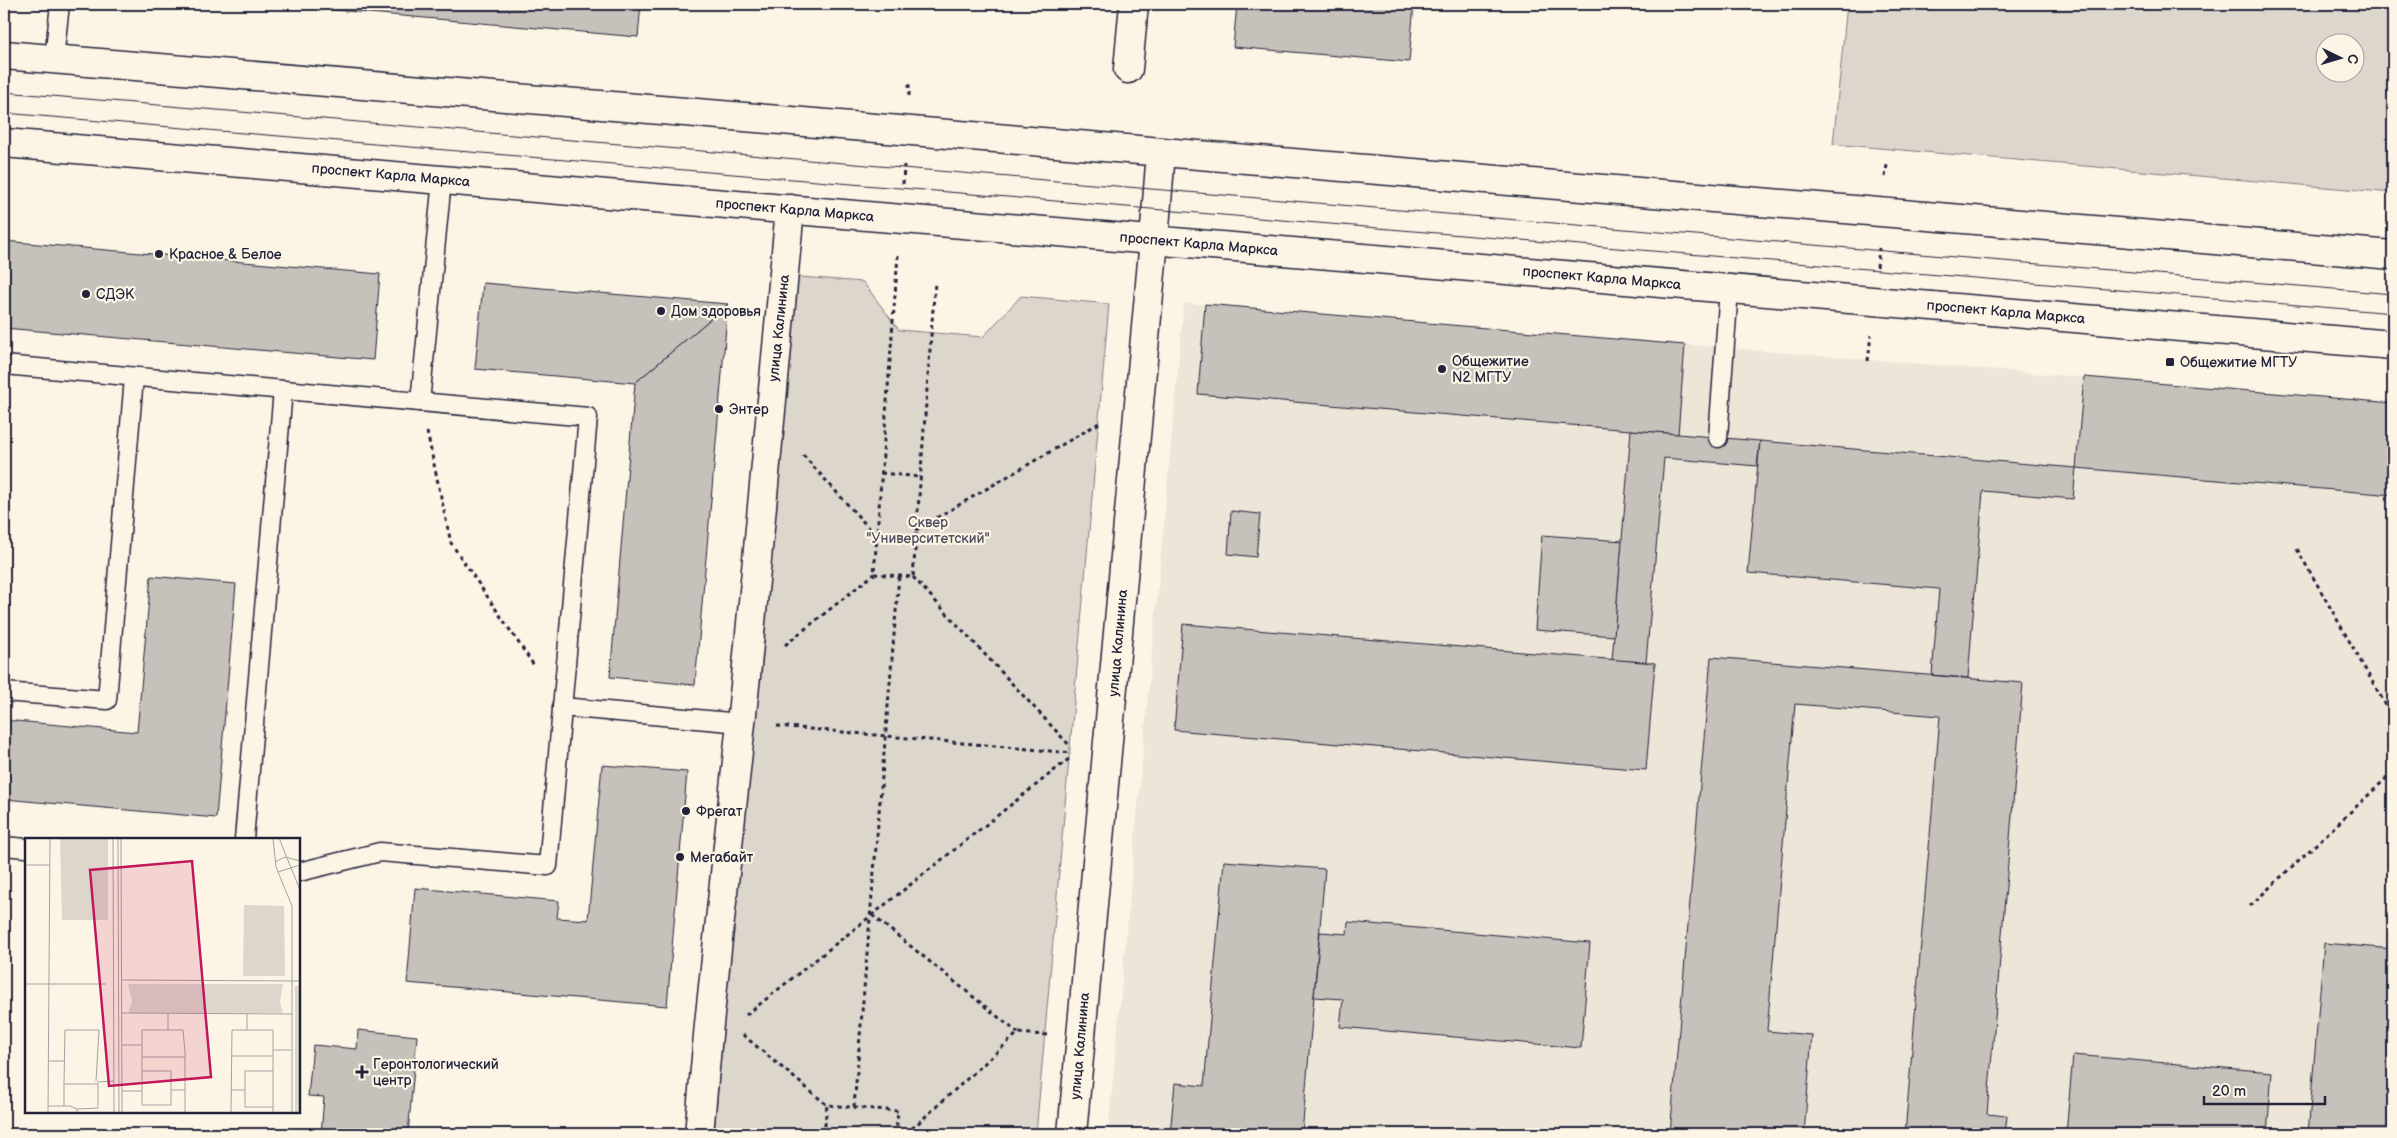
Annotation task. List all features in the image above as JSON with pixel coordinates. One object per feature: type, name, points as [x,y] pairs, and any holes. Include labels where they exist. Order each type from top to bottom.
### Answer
[{"type":"main road","points":[[1128,69],[1134,4]]},
{"type":"main road","points":[[4,55],[2393,255]]},
{"type":"main road","name":"проспект Карла Маркса","points":[[4,143],[2393,345]]},
{"type":"main road","name":"улица Калинина","points":[[1072,1134],[1161,152]]},
{"type":"main road","name":"улица Калинина","points":[[699,1134],[746,676],[790,209]]},
{"type":"lane","points":[[54,59],[60,4]]},
{"type":"lane","points":[[420,402],[442,180]]},
{"type":"lane","points":[[1718,438],[1729,289]]},
{"type":"lane","points":[[4,366],[588,416],[548,866],[380,852],[300,872]]},
{"type":"lane","points":[[4,692],[107,700],[134,377]]},
{"type":"lane","points":[[244,838],[283,390]]},
{"type":"lane","points":[[562,708],[741,723]]},
{"type":"lane","points":[[4,846],[25,848]]},
{"type":"path","points":[[874,574],[896,279]]},
{"type":"path","points":[[913,577],[935,282]]},
{"type":"path","points":[[916,530],[1140,398]]},
{"type":"path","points":[[420,402],[451,543],[562,708]]},
{"type":"path","points":[[770,418],[877,536]]},
{"type":"path","points":[[882,473],[920,476]]},
{"type":"path","points":[[2297,549],[2393,718]]},
{"type":"path","points":[[746,676],[874,574],[913,577],[1077,753]]},
{"type":"path","points":[[854,1107],[899,576]]},
{"type":"path","points":[[741,723],[1077,753]]},
{"type":"path","points":[[739,1020],[1077,753]]},
{"type":"path","points":[[2250,906],[2393,772]]},
{"type":"path","points":[[871,915],[1018,1033],[1081,1038]]},
{"type":"path","points":[[739,1032],[827,1105],[898,1111],[896,1134]]},
{"type":"path","points":[[906,1134],[1018,1033]]},
{"type":"path","points":[[824,1134],[827,1105]]},
{"type":"shaded area","points":[[1184,303],[2393,403],[2393,1134],[1108,1134]]},
{"type":"green space","points":[[1847,4],[2393,4],[2393,193],[1833,144]]},
{"type":"green space","name":"Сквер \"Университетский\"","points":[[789,276],[863,282],[899,330],[983,337],[1021,296],[1109,304],[1036,1134],[714,1134]]},
{"type":"building","points":[[325,4],[641,4],[638,37],[324,9]]},
{"type":"building","points":[[1237,4],[1414,4],[1409,62],[1233,47]]},
{"type":"building","points":[[4,241],[380,274],[373,360],[4,328]]},
{"type":"building","points":[[483,283],[728,304],[635,383],[475,369]]},
{"type":"building","points":[[728,304],[695,685],[610,677],[635,383]]},
{"type":"building","name":"Общежитие N2 МГТУ","points":[[1205,304],[1685,345],[1678,434],[1198,394]]},
{"type":"building","points":[[2084,377],[2393,403],[2393,495],[2076,468]]},
{"type":"building","points":[[1631,430],[1760,441],[1757,466],[1664,458],[1646,662],[1612,660]]},
{"type":"building","points":[[1760,441],[2076,468],[2073,499],[1983,491],[1968,678],[1932,675],[1939,589],[1748,573]]},
{"type":"building","points":[[1231,511],[1260,514],[1256,557],[1228,554]]},
{"type":"building","points":[[1542,535],[1622,541],[1614,636],[1535,630]]},
{"type":"building","points":[[151,576],[236,584],[216,818],[4,799],[4,720],[137,732]]},
{"type":"building","points":[[1183,624],[1655,663],[1646,770],[1174,730]]},
{"type":"building","points":[[1711,657],[2023,683],[1987,1114],[2007,1116],[2005,1134],[1905,1134],[1940,716],[1795,704],[1767,1031],[1812,1035],[1804,1134],[1670,1134]]},
{"type":"building","points":[[602,765],[687,772],[667,1006],[407,983],[415,888],[559,901],[557,918],[588,920]]},
{"type":"building","points":[[1224,861],[1325,869],[1302,1134],[1170,1134],[1175,1083],[1204,1086]]},
{"type":"building","points":[[1348,922],[1590,943],[1581,1048],[1340,1027],[1343,999],[1314,997],[1320,932],[1347,934]]},
{"type":"building","points":[[2324,943],[2393,949],[2393,1134],[2308,1134]]},
{"type":"building","name":"Геронтологический центр","points":[[358,1030],[417,1036],[408,1134],[321,1134],[324,1097],[308,1096],[313,1045],[357,1049]]},
{"type":"building","points":[[2073,1055],[2272,1072],[2267,1134],[2066,1134]]},
{"type":"tram line","points":[[4,92],[2393,294]]},
{"type":"tram line","points":[[4,113],[2393,313]]},
{"type":"place","name":"Красное & Белое","points":[[159,254]]},
{"type":"place","name":"СДЭК","points":[[86,294]]},
{"type":"place","name":"Дом здоровья","points":[[661,311]]},
{"type":"place","name":"Общежитие МГТУ","points":[[2170,362]]},
{"type":"place","name":"Общежитие N2 МГТУ","points":[[1442,369]]},
{"type":"place","name":"Энтер","points":[[719,409]]},
{"type":"place","name":"Фрегат","points":[[686,811]]},
{"type":"place","name":"Мегабайт","points":[[680,857]]},
{"type":"place","name":"Геронтологический центр","points":[[362,1072]]}]
